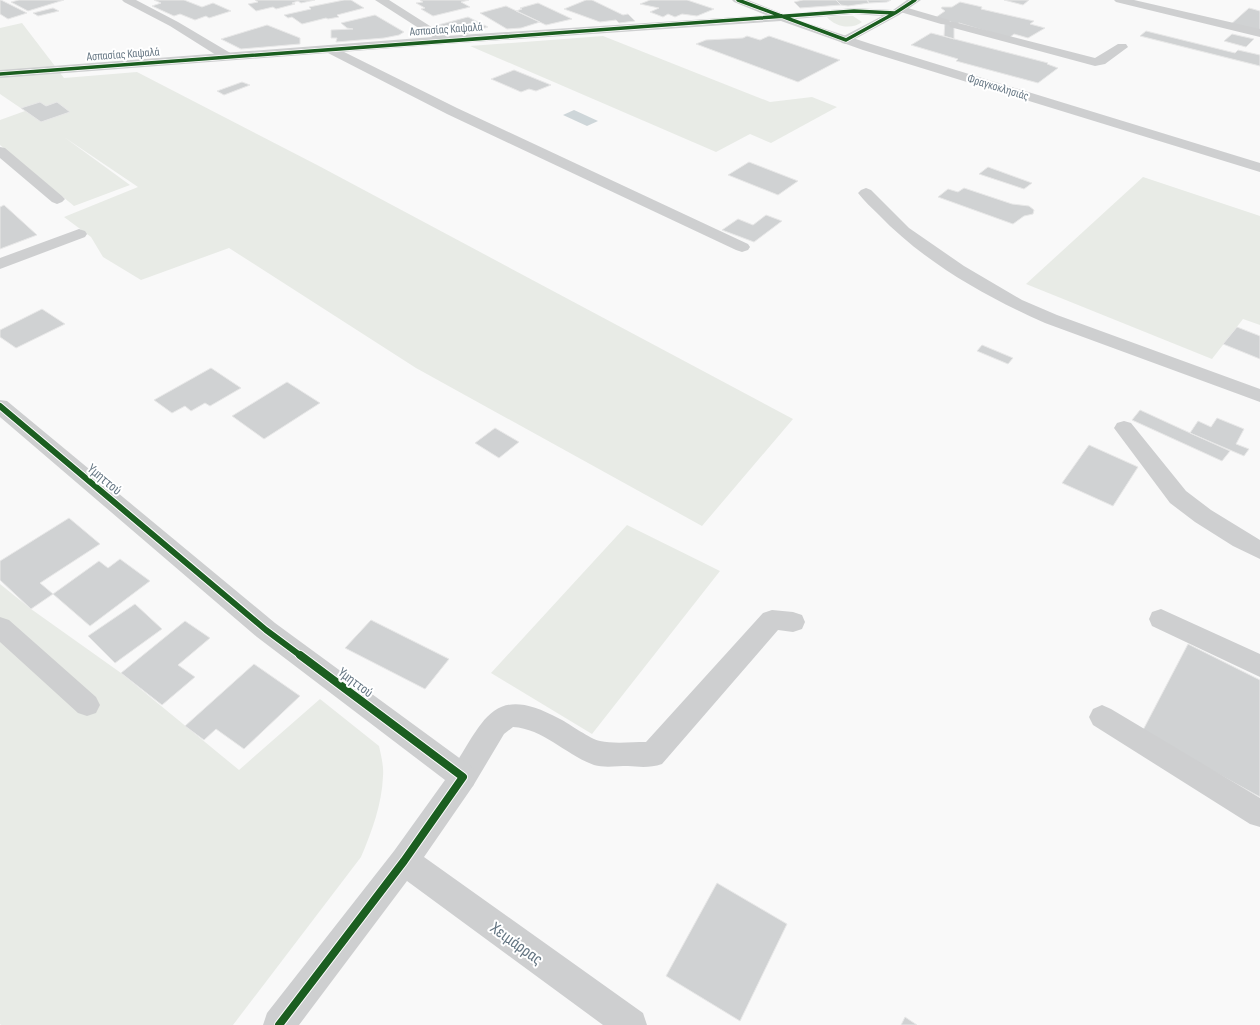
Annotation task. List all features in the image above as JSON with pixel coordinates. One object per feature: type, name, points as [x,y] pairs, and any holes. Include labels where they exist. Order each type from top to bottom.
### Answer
[{"type":"street","points":[[128,0],[174,24],[228,57]]},
{"type":"street","points":[[381,0],[446,40]]},
{"type":"street","name":"Φραγκοκλησιάς","points":[[738,0],[846,40],[1260,168]]},
{"type":"street","points":[[846,40],[915,0]]},
{"type":"street","points":[[1120,0],[1260,33]]},
{"type":"street","points":[[1162,10],[1179,2]]},
{"type":"street","name":"Ασπασίας Καψαλά","points":[[0,74],[854,11],[898,11],[1095,62],[1101,61],[1122,47]]},
{"type":"street","points":[[330,49],[452,111],[742,247]]},
{"type":"street","points":[[0,151],[57,199]]},
{"type":"street","points":[[866,193],[903,231],[958,270],[1016,304],[1051,319],[1260,396]]},
{"type":"street","points":[[0,264],[79,234]]},
{"type":"street","name":"Υμηττού","points":[[0,406],[266,630],[463,777]]},
{"type":"street","points":[[1124,428],[1178,497],[1241,540],[1260,550]]},
{"type":"street","points":[[1161,619],[1260,666]]},
{"type":"street","points":[[279,1025],[404,861],[463,777],[495,726],[505,717],[513,715],[524,716],[548,726],[596,753],[652,755],[772,620],[793,622]]},
{"type":"street","points":[[0,627],[88,705]]},
{"type":"street","points":[[1102,717],[1260,814]]},
{"type":"street","name":"Χειμάρρας","points":[[404,861],[631,1025]]},
{"type":"shaded area","points":[[853,16],[862,22],[849,27],[834,23],[827,17]]},
{"type":"shaded area","points":[[22,23],[64,78],[137,72],[319,166],[793,419],[702,526],[416,368],[229,248],[141,280],[103,257],[91,237],[64,217],[138,187],[64,137],[130,185],[74,206],[0,145],[0,120],[25,111],[0,94],[0,28]]},
{"type":"shaded area","points":[[603,36],[770,102],[812,97],[837,107],[771,143],[750,134],[716,152],[470,46]]},
{"type":"shaded area","points":[[574,110],[598,121],[587,126],[563,115]]},
{"type":"shaded area","points":[[1143,177],[1260,216],[1260,325],[1243,319],[1212,359],[1026,284]]},
{"type":"shaded area","points":[[627,525],[720,571],[592,734],[491,673]]},
{"type":"shaded area","points":[[0,584],[31,609],[121,673],[239,770],[320,699],[379,746],[383,769],[381,797],[373,827],[361,857],[233,1025],[0,1024]]},
{"type":"building","points":[[0,0],[27,13],[8,19],[0,14]]},
{"type":"building","points":[[19,0],[64,0],[28,11],[11,2]]},
{"type":"building","points":[[154,0],[184,0],[202,7],[213,3],[231,11],[209,18],[206,16],[195,20],[180,14],[174,16],[152,6],[161,3]]},
{"type":"building","points":[[255,0],[315,0],[301,3],[298,1],[292,3],[295,4],[276,9],[273,7],[256,11],[248,4],[258,2]]},
{"type":"building","points":[[351,0],[364,8],[337,15],[339,17],[326,18],[302,24],[292,17],[288,18],[284,15],[311,9],[309,7]]},
{"type":"building","points":[[420,0],[469,0],[461,2],[470,7],[433,16],[421,9],[425,8],[416,3],[423,2]]},
{"type":"building","points":[[586,0],[592,0],[623,15],[628,14],[635,21],[619,23],[616,20],[600,22],[564,9]]},
{"type":"building","points":[[650,0],[687,0],[714,9],[697,16],[682,14],[675,17],[668,14],[663,17],[650,12],[659,8],[640,4]]},
{"type":"building","points":[[803,0],[836,0],[841,5],[800,8],[794,2]]},
{"type":"building","points":[[836,0],[867,0],[869,3],[848,6],[841,5]]},
{"type":"building","points":[[867,0],[891,0],[887,2],[869,3]]},
{"type":"building","points":[[1004,0],[1029,0],[1023,5]]},
{"type":"building","points":[[960,2],[982,7],[981,9],[1034,21],[1030,24],[1045,28],[1028,38],[1014,34],[1009,38],[959,23],[957,24],[935,18],[945,11],[941,8],[942,7],[952,7]]},
{"type":"building","points":[[538,3],[572,19],[546,25],[516,11],[522,9],[520,8]]},
{"type":"building","points":[[506,6],[540,22],[521,28],[507,29],[480,13]]},
{"type":"building","points":[[53,8],[59,11],[38,16],[33,13]]},
{"type":"building","points":[[1249,8],[1260,11],[1260,32],[1230,25]]},
{"type":"building","points":[[375,15],[404,32],[399,35],[384,38],[336,42],[337,38],[331,38],[331,30],[353,29],[347,28],[341,23]]},
{"type":"building","points":[[468,17],[488,27],[466,34],[463,32],[455,34],[438,25]]},
{"type":"building","points":[[945,21],[954,23],[954,39],[944,36]]},
{"type":"building","points":[[267,25],[300,38],[300,44],[241,49],[221,39]]},
{"type":"building","points":[[1146,31],[1235,53],[1238,50],[1260,55],[1260,66],[1140,36]]},
{"type":"building","points":[[931,33],[1048,63],[1047,64],[1058,68],[1038,83],[956,61],[958,59],[911,45]]},
{"type":"building","points":[[1232,34],[1254,39],[1246,47],[1224,41]]},
{"type":"building","points":[[747,36],[760,40],[769,36],[840,60],[798,82],[696,44],[706,40],[743,38]]},
{"type":"building","points":[[514,70],[551,85],[536,91],[529,89],[521,92],[491,79]]},
{"type":"building","points":[[242,82],[250,85],[224,95],[217,91]]},
{"type":"building","points":[[40,102],[46,106],[57,102],[70,112],[41,122],[21,108]]},
{"type":"building","points":[[749,162],[798,181],[778,195],[728,175]]},
{"type":"building","points":[[988,167],[1032,183],[1024,189],[979,174]]},
{"type":"building","points":[[964,188],[1012,204],[1029,206],[1034,210],[1033,214],[1024,216],[1013,224],[938,197],[948,189],[958,192]]},
{"type":"building","points":[[4,205],[37,235],[0,249],[0,207]]},
{"type":"building","points":[[766,215],[782,221],[754,242],[722,230],[738,219],[753,225]]},
{"type":"building","points":[[42,309],[65,324],[16,348],[0,337],[0,330]]},
{"type":"building","points":[[1237,327],[1260,336],[1260,359],[1223,344]]},
{"type":"building","points":[[982,345],[1013,358],[1008,364],[977,351]]},
{"type":"building","points":[[211,368],[241,388],[210,406],[205,403],[191,411],[185,406],[172,413],[154,400]]},
{"type":"building","points":[[287,382],[320,403],[264,439],[232,416]]},
{"type":"building","points":[[1140,410],[1230,451],[1222,461],[1132,420]]},
{"type":"building","points":[[1217,418],[1244,429],[1236,444],[1249,449],[1244,456],[1190,433],[1198,421],[1211,427]]},
{"type":"building","points":[[495,428],[519,442],[499,458],[475,443]]},
{"type":"building","points":[[1089,445],[1138,467],[1113,506],[1062,483]]},
{"type":"building","points":[[69,518],[100,544],[40,583],[53,594],[31,609],[0,580],[0,561]]},
{"type":"building","points":[[120,559],[150,581],[90,626],[53,594],[99,561],[108,568]]},
{"type":"building","points":[[135,604],[162,629],[115,663],[88,636]]},
{"type":"building","points":[[371,620],[449,659],[425,689],[345,648]]},
{"type":"building","points":[[185,621],[210,638],[178,665],[195,677],[162,705],[121,673]]},
{"type":"building","points":[[1188,644],[1260,680],[1260,797],[1142,732]]},
{"type":"building","points":[[254,664],[300,696],[244,749],[216,729],[204,740],[185,726]]},
{"type":"building","points":[[717,883],[787,924],[740,1021],[666,976]]},
{"type":"building","points":[[905,1017],[917,1025],[901,1025]]},
{"type":"cycle path","points":[[738,0],[846,40],[895,13],[915,0]]},
{"type":"cycle path","points":[[0,74],[854,11],[895,13]]},
{"type":"cycle path","points":[[0,406],[266,630],[463,777],[404,861],[279,1025]]}]
